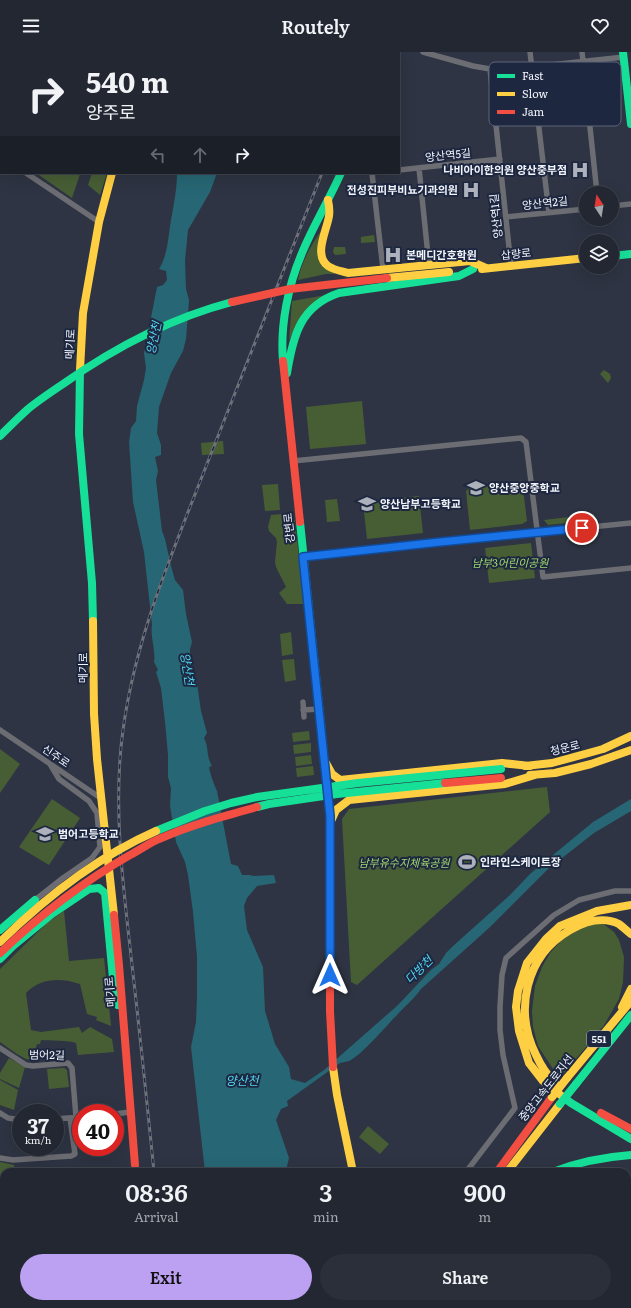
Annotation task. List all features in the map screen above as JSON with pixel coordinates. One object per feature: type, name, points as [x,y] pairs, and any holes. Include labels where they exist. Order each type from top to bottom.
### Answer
[{"type":"main road","points":[[624,55],[631,124]]},
{"type":"main road","name":"메기로","points":[[112,174],[99,222],[83,313],[79,403],[82,475],[92,583],[94,714],[97,759],[111,881],[135,1165]]},
{"type":"main road","name":"강변로","points":[[341,174],[302,252],[295,272],[282,332],[283,362],[330,824],[330,989],[331,1031],[335,1080],[352,1168]]},
{"type":"main road","points":[[328,200],[330,215],[320,248],[321,257],[334,271],[348,273],[470,261],[486,268]]},
{"type":"main road","points":[[619,255],[631,254]]},
{"type":"main road","name":"삽량로","points":[[0,436],[29,408],[72,376],[121,345],[162,326],[201,311],[289,289],[344,282],[579,259]]},
{"type":"main road","points":[[285,381],[291,347],[300,322],[309,311],[322,300],[339,293],[459,276],[473,270]]},
{"type":"main road","name":"청운로","points":[[0,942],[57,890],[100,860],[155,831],[205,811],[266,795],[336,785],[552,763],[603,749],[631,736]]},
{"type":"main road","name":"청운로","points":[[0,954],[21,933],[65,896],[105,869],[159,839],[210,820],[269,804],[338,794],[555,773],[591,764],[631,750]]},
{"type":"main road","points":[[324,761],[332,774],[340,780],[502,763],[530,766]]},
{"type":"main road","points":[[330,824],[336,810],[349,800],[505,784],[535,775]]},
{"type":"main road","points":[[0,959],[13,946],[52,914],[89,889],[99,888],[105,893],[114,989],[125,1037]]},
{"type":"main road","points":[[0,930],[35,900]]},
{"type":"main road","points":[[631,905],[597,911],[560,926],[546,939],[527,963],[518,990],[516,1007],[519,1031],[529,1063],[543,1081],[571,1103],[631,1139]]},
{"type":"main road","points":[[631,934],[617,924],[608,921],[590,921],[571,929],[551,942],[534,966],[528,980],[525,996],[525,1018],[529,1044],[548,1077],[575,1100],[631,1129]]},
{"type":"main road","points":[[614,1022],[631,989]]},
{"type":"main road","name":"중앙고속도로지선","points":[[500,1168],[552,1097],[631,1001]]},
{"type":"main road","name":"중앙고속도로지선","points":[[510,1168],[631,1015]]},
{"type":"main road","points":[[561,1168],[603,1157],[631,1155]]},
{"type":"street","points":[[423,52],[440,54],[473,66],[489,69]]},
{"type":"street","points":[[530,52],[531,62]]},
{"type":"street","points":[[582,52],[583,62],[624,55]]},
{"type":"street","name":"양산역1길","points":[[496,126],[511,266]]},
{"type":"street","points":[[539,126],[549,213]]},
{"type":"street","points":[[590,126],[596,186]]},
{"type":"street","name":"양산역5길","points":[[400,170],[500,159]]},
{"type":"street","points":[[419,168],[429,265]]},
{"type":"street","points":[[27,174],[99,222]]},
{"type":"street","points":[[372,174],[383,269]]},
{"type":"street","points":[[619,205],[631,204]]},
{"type":"street","name":"양산역2길","points":[[506,217],[579,210]]},
{"type":"street","points":[[293,461],[521,438],[526,442],[542,577],[631,568]]},
{"type":"street","points":[[303,557],[631,523]]},
{"type":"street","points":[[303,702],[304,717]]},
{"type":"street","points":[[304,710],[319,708]]},
{"type":"street","name":"신주로","points":[[0,730],[102,799]]},
{"type":"street","points":[[35,900],[92,858],[100,847],[97,813],[89,801],[59,779],[50,764]]},
{"type":"street","points":[[469,1168],[515,1108],[503,1055],[500,1030],[502,975],[506,958],[554,915],[579,900],[615,891],[631,891]]},
{"type":"street","name":"범어2길","points":[[0,1048],[26,1065],[33,1066],[68,1063],[72,1068],[75,1104]]},
{"type":"street","points":[[124,1113],[130,1112]]},
{"type":"street","points":[[0,1113],[12,1119]]},
{"type":"street","points":[[0,1158],[13,1160],[72,1156]]},
{"type":"green space","points":[[37,174],[80,174],[72,198]]},
{"type":"green space","points":[[92,174],[107,174],[100,195],[88,185]]},
{"type":"green space","points":[[321,231],[319,245],[328,270],[336,274],[326,274],[298,280],[301,267],[307,254]]},
{"type":"green space","points":[[374,235],[375,242],[361,243],[361,237]]},
{"type":"green space","points":[[334,247],[345,247],[346,254],[335,255],[333,252]]},
{"type":"green space","points":[[326,295],[297,322],[289,341],[292,301]]},
{"type":"green space","points":[[604,370],[610,374],[611,378],[608,383],[600,374]]},
{"type":"green space","points":[[362,401],[366,444],[310,449],[306,407]]},
{"type":"green space","points":[[223,441],[224,454],[202,455],[201,443]]},
{"type":"green space","points":[[522,481],[527,521],[522,524],[470,530],[466,491],[471,487]]},
{"type":"green space","points":[[278,484],[280,510],[265,511],[262,485]]},
{"type":"green space","points":[[419,496],[423,533],[367,539],[364,512],[370,501]]},
{"type":"green space","points":[[337,499],[340,521],[327,522],[325,500]]},
{"type":"green space","points":[[282,514],[288,522],[295,520],[304,604],[287,604],[279,593],[286,587],[276,567],[276,538],[269,531],[268,527],[271,515]]},
{"type":"green space","points":[[594,514],[595,520],[548,525],[544,520]]},
{"type":"green space","name":"남부3어린이공원","points":[[531,543],[535,578],[489,583],[485,548]]},
{"type":"green space","points":[[291,632],[293,654],[282,656],[280,634]]},
{"type":"green space","points":[[294,659],[296,680],[285,682],[282,660]]},
{"type":"green space","points":[[309,731],[310,740],[293,742],[292,733]]},
{"type":"green space","points":[[311,743],[311,752],[294,754],[293,745]]},
{"type":"green space","points":[[0,749],[20,764],[0,793]]},
{"type":"green space","points":[[311,755],[312,764],[296,766],[295,757]]},
{"type":"green space","points":[[313,766],[314,775],[297,777],[296,768]]},
{"type":"green space","name":"남부유수지체육공원","points":[[547,787],[550,812],[357,985],[351,982],[342,819],[349,809]]},
{"type":"green space","points":[[52,799],[80,818],[49,865],[19,847]]},
{"type":"green space","points":[[64,911],[69,961],[104,958],[111,1026],[96,1020],[97,1017],[87,1014],[80,984],[52,980],[38,984],[26,993],[31,1030],[41,1032],[79,1027],[82,1033],[90,1027],[112,1039],[114,1052],[78,1055],[76,1043],[41,1040],[40,1044],[37,1044],[32,1060],[26,1059],[0,1042],[0,969],[47,923]]},
{"type":"green space","points":[[602,923],[614,932],[619,940],[624,957],[623,982],[619,999],[603,1027],[594,1035],[587,1046],[559,1078],[538,1046],[533,1027],[532,1011],[535,986],[542,967],[550,953],[565,936],[582,926]]},
{"type":"green space","points":[[9,1058],[25,1067],[19,1088],[0,1079],[0,1073]]},
{"type":"green space","points":[[64,1068],[67,1070],[69,1087],[49,1089],[47,1069]]},
{"type":"green space","points":[[0,1080],[18,1090],[15,1104],[12,1104],[12,1109],[0,1105]]},
{"type":"green space","points":[[368,1126],[389,1144],[380,1154],[359,1137]]},
{"type":"green space","points":[[0,1162],[14,1165],[14,1168],[0,1168]]},
{"type":"water","name":"양산천","points":[[177,174],[217,174],[210,192],[188,230],[185,261],[186,289],[189,300],[186,339],[183,351],[171,373],[159,407],[157,433],[161,445],[161,455],[155,457],[158,471],[156,480],[162,531],[175,580],[183,590],[192,642],[190,657],[193,662],[193,675],[197,683],[201,711],[207,733],[204,738],[212,766],[209,767],[217,791],[231,864],[238,866],[242,875],[274,875],[276,883],[257,886],[247,898],[244,906],[247,930],[263,967],[265,1011],[275,1044],[289,1067],[291,1079],[305,1083],[324,1070],[398,1005],[431,970],[439,964],[446,953],[453,946],[510,895],[530,874],[593,822],[631,799],[631,811],[594,833],[548,869],[489,928],[421,989],[360,1053],[349,1061],[340,1063],[287,1101],[288,1106],[281,1109],[276,1120],[289,1158],[286,1168],[205,1168],[191,1047],[196,1022],[197,997],[197,957],[193,912],[188,875],[185,862],[176,842],[170,806],[171,788],[168,777],[165,722],[161,688],[156,672],[158,670],[154,662],[152,625],[144,552],[133,502],[129,442],[131,428],[136,421],[137,406],[144,380],[146,368],[144,353],[157,287],[163,285],[167,280],[166,271],[159,269],[167,248]]},
{"type":"railway","points":[[154,1168],[126,910],[119,829],[119,774],[126,710],[143,638],[154,602],[322,174]]},
{"type":"traffic: fast","points":[[623,52],[631,124]]},
{"type":"traffic: fast","points":[[283,361],[282,347],[284,320],[289,292],[306,243],[340,174]]},
{"type":"traffic: fast","points":[[619,255],[631,254]]},
{"type":"traffic: fast","points":[[287,373],[292,347],[301,324],[307,314],[315,306],[326,299],[339,293],[459,276],[473,269]]},
{"type":"traffic: fast","points":[[0,436],[36,402],[102,358],[165,325],[187,316],[232,302]]},
{"type":"traffic: fast","points":[[80,370],[79,434],[92,583],[93,621]]},
{"type":"traffic: fast","points":[[300,522],[321,725]]},
{"type":"traffic: fast","points":[[156,831],[205,811],[257,797],[358,783],[501,769]]},
{"type":"traffic: fast","points":[[257,807],[337,794],[445,783]]},
{"type":"traffic: fast","points":[[52,914],[89,889],[99,888],[105,893],[114,989],[118,1005]]},
{"type":"traffic: fast","points":[[0,930],[35,900]]},
{"type":"traffic: fast","points":[[0,959],[13,946],[52,914]]},
{"type":"traffic: fast","points":[[576,1084],[631,1015]]},
{"type":"traffic: fast","points":[[560,1104],[576,1084]]},
{"type":"traffic: fast","points":[[563,1097],[631,1139]]},
{"type":"traffic: fast","points":[[564,1168],[591,1160],[631,1155]]},
{"type":"traffic: slow","points":[[80,370],[83,313],[99,222],[112,174]]},
{"type":"traffic: slow","points":[[328,200],[328,222],[321,249],[324,261],[328,266],[348,273],[470,261],[486,268]]},
{"type":"traffic: slow","points":[[482,269],[579,259]]},
{"type":"traffic: slow","points":[[387,278],[449,272]]},
{"type":"traffic: slow","points":[[93,621],[94,714],[97,759],[114,915]]},
{"type":"traffic: slow","points":[[525,766],[552,763],[603,749],[631,736]]},
{"type":"traffic: slow","points":[[530,775],[555,773],[591,764],[631,750]]},
{"type":"traffic: slow","points":[[326,763],[332,774],[340,780],[502,763],[530,766]]},
{"type":"traffic: slow","points":[[331,821],[336,810],[349,800],[505,784],[535,775]]},
{"type":"traffic: slow","points":[[0,942],[35,909],[73,879],[113,853],[156,831]]},
{"type":"traffic: slow","points":[[563,1097],[543,1081],[529,1063],[519,1031],[516,1007],[518,991],[527,963],[546,939],[560,926],[597,911],[631,905]]},
{"type":"traffic: slow","points":[[555,1083],[544,1070],[529,1038],[525,1003],[528,986],[534,969],[543,954],[555,941],[570,930],[587,922],[607,920],[619,924],[631,934]]},
{"type":"traffic: slow","points":[[622,1007],[631,989]]},
{"type":"traffic: slow","points":[[567,1078],[631,1001]]},
{"type":"traffic: slow","points":[[333,1067],[337,1095],[352,1168]]},
{"type":"traffic: slow","points":[[552,1097],[567,1078]]},
{"type":"traffic: slow","points":[[510,1168],[560,1104]]},
{"type":"traffic: jam","points":[[232,302],[290,289],[387,278]]},
{"type":"traffic: jam","points":[[283,361],[300,522]]},
{"type":"traffic: jam","points":[[321,725],[330,816],[330,1011],[333,1067]]},
{"type":"traffic: jam","points":[[445,783],[501,778]]},
{"type":"traffic: jam","points":[[0,953],[46,912],[78,888],[155,841],[195,825],[257,807]]},
{"type":"traffic: jam","points":[[114,915],[135,1165]]},
{"type":"traffic: jam","points":[[500,1168],[552,1097]]},
{"type":"traffic: jam","points":[[601,1113],[631,1129]]},
{"type":"place","name":"나비아이한의원 양산중부점","points":[[580,170]]},
{"type":"place","name":"전성진피부비뇨기과의원","points":[[471,190]]},
{"type":"place","name":"본메디간호학원","points":[[393,255]]},
{"type":"place","name":"양산중앙중학교","points":[[476,488]]},
{"type":"place","name":"양산남부고등학교","points":[[367,504]]},
{"type":"place","name":"범어고등학교","points":[[45,834]]},
{"type":"place","name":"인라인스케이트장","points":[[467,862]]},
{"type":"route","points":[[330,975],[330,816],[303,557],[582,528]]},
{"type":"water label","name":"다방천","points":[[419,970]]}]
